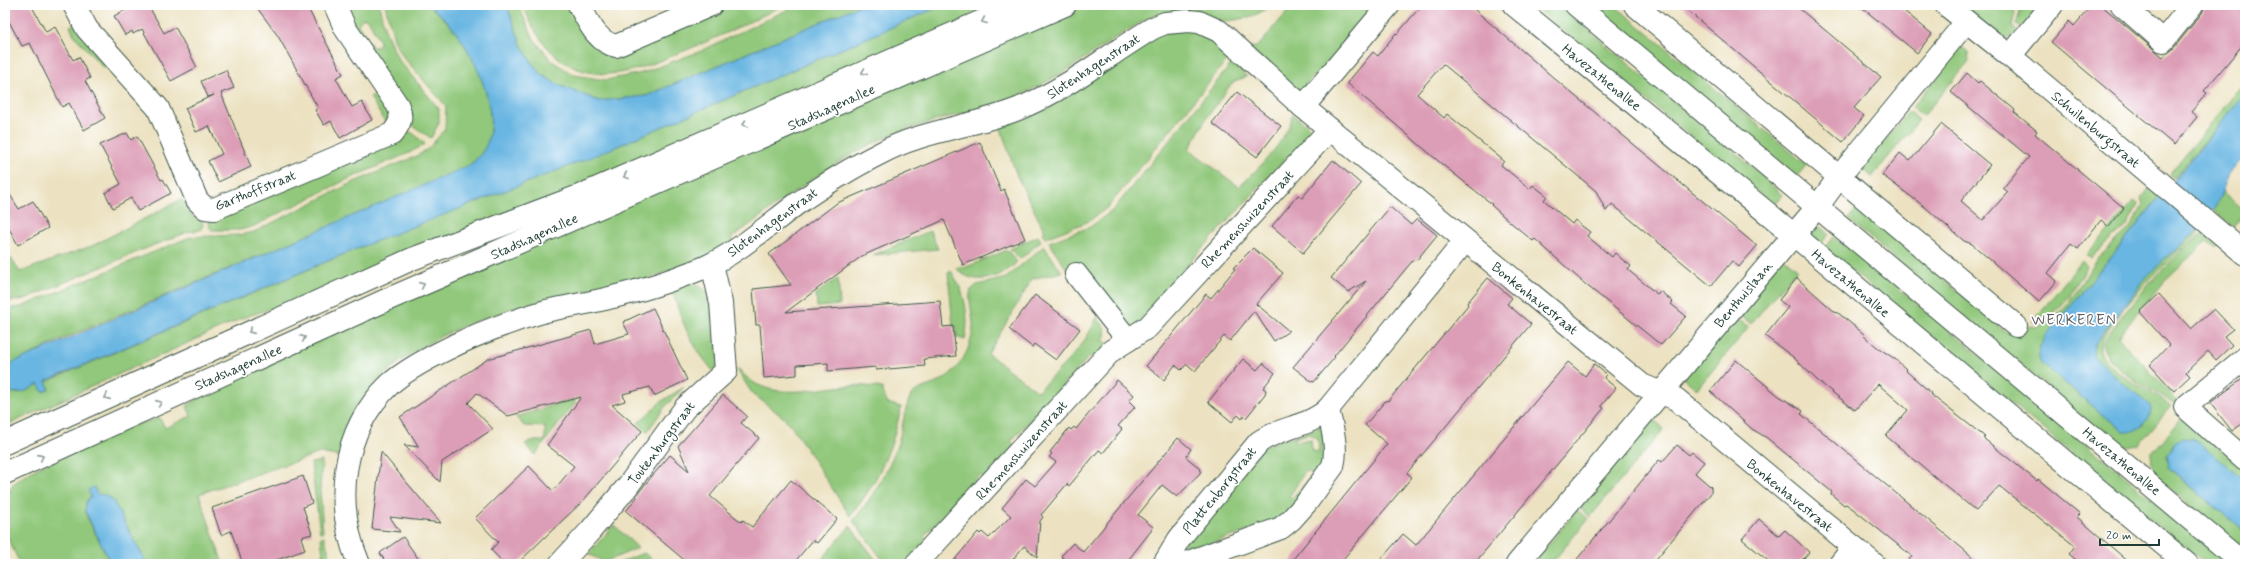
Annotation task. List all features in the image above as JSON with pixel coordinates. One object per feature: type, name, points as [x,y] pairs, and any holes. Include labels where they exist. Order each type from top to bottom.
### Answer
[{"type":"street","name":"Garthoffstraat","points":[[74,5],[87,29],[158,108],[197,200],[205,208],[214,209],[392,134],[400,123],[401,113],[398,106],[345,28],[335,5]]},
{"type":"street","points":[[579,5],[603,41],[616,46],[711,5]]},
{"type":"street","name":"Stadshagenallee","points":[[5,443],[412,259],[579,196],[1020,5]]},
{"type":"street","name":"Stadshagenallee","points":[[5,473],[384,301],[1065,5]]},
{"type":"street","points":[[1303,107],[1389,5]]},
{"type":"street","name":"Havezathenallee","points":[[1514,5],[1794,235],[2187,564]]},
{"type":"street","name":"Havezathenallee","points":[[1576,5],[1818,206],[1886,266],[2244,564]]},
{"type":"street","points":[[1635,5],[2016,326]]},
{"type":"street","name":"Schuilenburgstraat","points":[[1946,5],[2010,56],[2245,254]]},
{"type":"street","points":[[2010,56],[2052,5]]},
{"type":"street","points":[[2122,5],[2163,41],[2192,5]]},
{"type":"street","name":"Slotenhagenstraat","points":[[359,564],[349,536],[344,506],[344,483],[347,460],[360,425],[369,409],[391,384],[403,374],[428,358],[494,328],[546,311],[647,288],[712,264],[765,230],[836,177],[882,152],[904,142],[947,128],[993,118],[1038,100],[1078,79],[1143,34],[1165,23],[1188,21],[1199,22],[1219,31],[1303,107]]},
{"type":"street","name":"Benthuislaan","points":[[1517,564],[1659,393],[1794,235],[1839,177],[1966,22]]},
{"type":"street","name":"Bonkenhavestraat","points":[[1303,107],[1642,386],[1676,399],[1874,564]]},
{"type":"street","name":"Rhemenshuizenstraat","points":[[916,564],[1111,350],[1148,327],[1330,129]]},
{"type":"street","name":"Plattenborgstraat","points":[[1164,564],[1179,539],[1259,442],[1271,435],[1314,420],[1328,409],[1465,241]]},
{"type":"street","name":"Toutenburgstraat","points":[[560,564],[587,535],[627,487],[685,408],[726,371],[721,303],[712,264]]},
{"type":"street","points":[[1076,274],[1128,340]]},
{"type":"street","points":[[2245,358],[2184,407],[2245,460]]},
{"type":"street","points":[[1183,564],[1270,533],[1291,520],[1333,466],[1336,456],[1335,443],[1328,409]]},
{"type":"street","points":[[1840,564],[1854,548]]},
{"type":"green space","points":[[343,5],[379,5],[385,30],[398,59],[439,109],[439,123],[431,138],[409,123]],"holes":[[[363,18],[368,19],[380,42],[378,47],[372,47],[358,24]]]},
{"type":"green space","points":[[385,5],[429,5],[450,25],[468,50],[481,77],[486,92],[491,122],[485,148],[476,159],[457,172],[60,340],[5,367],[5,309],[21,307],[190,237],[239,235],[254,232],[354,182],[417,156],[429,148],[445,129],[446,106],[404,58],[395,42]]},
{"type":"green space","points":[[507,5],[518,5],[534,39],[552,61],[574,75],[606,80],[642,73],[701,51],[797,5],[861,5],[646,96],[599,101],[558,85],[541,74],[521,45]]},
{"type":"green space","points":[[523,5],[570,5],[620,52],[729,5],[784,5],[692,48],[633,70],[613,74],[595,73],[579,69],[564,62],[551,51],[540,38]]},
{"type":"green space","points":[[943,5],[1008,5],[582,190],[311,296],[245,317],[5,426],[5,389],[18,393],[38,383],[43,392],[49,389],[46,382],[356,249],[592,157]]},
{"type":"green space","points":[[1078,5],[1272,5],[1260,13],[1247,17],[1219,21],[1161,19],[1158,13],[1125,31],[1063,73],[1029,91],[981,109],[915,126],[854,153],[832,166],[731,238],[734,244],[726,249],[629,286],[626,278],[620,279],[622,288],[617,289],[616,284],[538,302],[499,313],[461,327],[426,345],[394,367],[366,394],[344,428],[350,432],[342,457],[320,453],[199,494],[223,564],[147,564],[113,501],[110,498],[101,495],[94,496],[87,500],[85,511],[111,564],[20,564],[5,532],[5,498],[13,484],[25,475],[99,435],[160,418],[165,428],[191,416],[187,406],[238,372]]},
{"type":"green space","points":[[1293,5],[1383,5],[1319,81],[1313,76],[1306,84],[1312,89],[1305,95],[1247,48],[1256,47],[1261,43]]},
{"type":"green space","points":[[1532,5],[1558,5],[1763,176],[1782,195],[1770,210],[1771,203]]},
{"type":"green space","points":[[1588,5],[1614,5],[1804,163],[1808,159],[1810,161],[1797,176]]},
{"type":"green space","points":[[1956,5],[2010,5],[2015,12],[2012,26],[2018,33],[2005,39]]},
{"type":"green space","points":[[2022,5],[2042,5],[2022,28],[2016,25]]},
{"type":"green space","points":[[76,24],[108,66],[104,69],[74,35],[70,26]]},
{"type":"green space","points":[[1194,27],[1232,54],[1108,207],[1087,222],[1045,238],[1042,233],[1045,232],[1017,176],[999,123],[1148,37]]},
{"type":"green space","points":[[1962,47],[1968,52],[1969,61],[1923,116],[1912,107]]},
{"type":"green space","points":[[1232,63],[1247,76],[1231,84],[1206,119],[1189,149],[1239,187],[1255,172],[1279,144],[1290,124],[1293,114],[1314,131],[1292,159],[1288,156],[1166,288],[1170,292],[1142,323],[1131,327],[1069,273],[1049,242],[1090,227],[1113,210]]},
{"type":"green space","points":[[2245,82],[2245,94],[2174,178],[2169,174]]},
{"type":"green space","points":[[377,93],[392,110],[388,127],[370,97]]},
{"type":"green space","points":[[1909,111],[1919,120],[1872,177],[1862,168]]},
{"type":"green space","points":[[406,130],[414,134],[425,144],[409,153],[348,179],[254,226],[240,230],[212,230],[210,228],[209,222],[212,218]]},
{"type":"green space","points":[[2149,188],[2160,196],[2067,310],[2041,345],[2038,354],[2042,364],[2124,432],[2135,430],[2143,425],[2102,365],[2093,356],[2094,344],[2148,275],[2199,228],[2198,233],[2140,289],[2112,324],[2103,339],[2100,351],[2112,367],[2171,406],[2139,444],[2119,447],[1848,219],[1861,204],[1864,206],[1861,210],[2008,333],[2011,329],[2020,336],[2029,326],[2038,327],[2063,310],[2097,259],[2129,229],[2143,205],[2141,198]]},
{"type":"green space","points":[[2222,191],[2245,212],[2234,227],[2213,210]]},
{"type":"green space","points":[[182,199],[192,216],[202,220],[203,225],[200,230],[188,232],[154,245],[25,299],[5,302],[5,267],[11,258],[20,272],[94,245]]},
{"type":"green space","points":[[2134,201],[2138,204],[2126,227],[2091,258],[2086,256]]},
{"type":"green space","points":[[1820,227],[1829,234],[1817,249],[1806,237]]},
{"type":"green space","points":[[930,231],[938,249],[873,255]]},
{"type":"green space","points":[[2204,233],[2220,244],[2216,248],[2207,241],[2164,281],[2118,337],[2177,401],[2174,403],[2144,386],[2121,370],[2111,361],[2105,352],[2103,344],[2108,334],[2149,284],[2182,250]]},
{"type":"green space","points":[[1038,236],[1041,241],[1020,259],[1010,249]]},
{"type":"green space","points":[[1833,237],[1861,257],[2230,564],[2205,564],[1827,250],[1821,252]]},
{"type":"green space","points":[[1044,246],[1062,272],[1032,279],[988,354],[1037,391],[1079,348],[1097,317],[1103,325],[1105,331],[1105,337],[1103,340],[1108,344],[1094,359],[1090,356],[1011,441],[1015,445],[984,479],[980,475],[924,536],[927,540],[905,564],[886,564],[853,521],[873,494],[889,464],[898,443],[911,395],[951,374],[966,354],[973,329],[970,298],[971,290],[977,285],[1006,278]]},
{"type":"green space","points":[[1007,250],[1017,262],[1011,268],[996,276],[979,279],[971,278],[956,268],[962,266],[964,268]]},
{"type":"green space","points":[[1782,256],[1797,269],[1751,324],[1736,311]]},
{"type":"green space","points":[[2082,261],[2087,266],[2066,300],[2052,314],[2034,323],[2033,321]]},
{"type":"green space","points":[[951,271],[960,287],[965,304],[967,322],[965,340],[956,337],[956,326],[953,326],[948,273]]},
{"type":"green space","points":[[838,278],[840,305],[817,307],[816,294]]},
{"type":"green space","points":[[690,283],[701,287],[709,294],[719,362],[714,372],[692,342],[687,332],[671,286]]},
{"type":"green space","points":[[1729,320],[1735,325],[1739,320],[1749,327],[1697,389],[1682,377]]},
{"type":"green space","points":[[739,369],[750,380],[762,387],[775,390],[805,391],[856,386],[882,388],[887,403],[901,407],[898,422],[883,465],[860,504],[850,516],[795,431],[784,418],[752,393],[737,370]]},
{"type":"green space","points":[[684,387],[664,408],[647,432],[638,423],[662,401]]},
{"type":"green space","points":[[574,399],[575,403],[535,455],[525,444],[530,441],[545,441],[545,427],[524,426],[516,417]]},
{"type":"green space","points":[[2183,417],[2245,468],[2245,480],[2191,438],[2172,445],[2166,457],[2171,470],[2245,532],[2245,552],[2153,475],[2151,454]]},
{"type":"green space","points":[[1653,419],[1664,429],[1590,517],[1580,508]]},
{"type":"green space","points":[[1320,427],[1323,428],[1325,466],[1282,520],[1187,551],[1184,542],[1263,447]],"holes":[[[1308,434],[1318,438],[1319,452],[1312,451],[1311,439],[1296,442],[1295,438]],[[1306,470],[1313,475],[1291,499],[1289,497]]]},
{"type":"green space","points":[[322,461],[320,489],[323,532],[320,532],[311,463]]},
{"type":"green space","points":[[1577,510],[1588,519],[1551,564],[1533,564]]},
{"type":"green space","points":[[614,525],[638,548],[605,562],[590,555],[589,553]]},
{"type":"green space","points":[[850,526],[879,564],[818,564]]},
{"type":"green space","points":[[324,536],[332,564],[327,564],[323,555],[321,537]]},
{"type":"green space","points":[[644,553],[658,564],[617,564],[641,554]]},
{"type":"water","points":[[429,5],[507,5],[521,45],[541,74],[558,85],[599,101],[646,96],[861,5],[943,5],[592,157],[356,249],[46,381],[49,389],[43,392],[38,384],[26,391],[18,393],[5,389],[5,367],[14,362],[470,165],[483,151],[488,140],[490,112],[487,96],[482,80],[468,50],[446,20]]},
{"type":"water","points":[[2245,94],[2245,156],[2229,174],[2215,209],[2198,229],[2148,275],[2094,344],[2093,356],[2150,406],[2150,414],[2141,426],[2133,431],[2124,432],[2042,364],[2039,357],[2039,350],[2052,328]]},
{"type":"water","points":[[2183,438],[2194,439],[2245,480],[2245,532],[2169,468],[2167,455],[2176,441]]},
{"type":"water","points":[[94,487],[97,494],[105,495],[113,501],[147,564],[111,564],[85,511],[86,502],[91,497],[88,490]]},
{"type":"building","points":[[5,5],[31,5],[46,32],[55,27],[73,60],[79,57],[90,78],[85,81],[105,118],[84,130],[69,103],[62,107],[30,43],[22,46],[5,14]]},
{"type":"building","points":[[134,5],[148,5],[164,33],[175,27],[197,67],[171,81],[142,29],[133,34],[132,31],[125,35],[114,16]]},
{"type":"building","points":[[255,5],[306,5],[343,74],[336,78],[352,107],[362,102],[372,120],[340,138],[331,121],[324,125],[315,110],[318,108],[278,36]]},
{"type":"building","points":[[1422,5],[1469,5],[1569,91],[1757,246],[1739,267],[1732,261],[1711,286],[1612,204],[1606,211],[1596,191],[1443,64],[1417,94],[1444,118],[1447,114],[1504,161],[1501,165],[1530,189],[1533,185],[1547,196],[1544,200],[1572,224],[1575,220],[1590,232],[1587,236],[1612,257],[1615,253],[1631,266],[1628,270],[1657,294],[1660,291],[1673,302],[1671,304],[1686,316],[1661,345],[1585,284],[1535,239],[1533,241],[1509,221],[1491,205],[1492,204],[1443,165],[1347,83],[1373,52],[1378,56],[1396,33],[1397,34]]},
{"type":"building","points":[[1681,5],[1795,5],[1881,77],[1854,108],[1864,116],[1843,142]]},
{"type":"building","points":[[1859,5],[1897,5],[1932,34],[1917,53]]},
{"type":"building","points":[[2092,5],[2101,5],[2163,57],[2173,49],[2202,13],[2205,5],[2245,5],[2245,42],[2204,91],[2207,93],[2191,112],[2197,117],[2174,145],[2051,42],[2069,21],[2074,26]]},
{"type":"building","points":[[226,70],[234,88],[221,93],[251,167],[218,182],[208,161],[222,154],[209,126],[196,132],[185,108],[214,95],[208,97],[201,81]]},
{"type":"building","points":[[1967,73],[1978,83],[1980,81],[2015,110],[2014,112],[2037,131],[2035,134],[2124,208],[2109,227],[2101,220],[2078,249],[2071,244],[2048,273],[2057,281],[2039,302],[1972,244],[1964,241],[1925,207],[1882,175],[1900,153],[1910,161],[1941,124],[1990,165],[1961,201],[1983,220],[2008,192],[2003,188],[2029,157],[1951,92]]},
{"type":"building","points":[[1237,92],[1281,126],[1257,157],[1212,123]]},
{"type":"building","points":[[127,133],[131,140],[137,136],[161,180],[163,179],[171,193],[138,211],[131,198],[113,208],[105,193],[121,184],[100,145]]},
{"type":"building","points":[[980,142],[1001,191],[1004,189],[1025,239],[963,265],[944,220],[862,256],[786,312],[940,301],[943,327],[953,326],[956,356],[924,359],[925,366],[876,370],[876,367],[828,371],[828,363],[797,365],[797,375],[764,378],[760,325],[756,325],[753,289],[791,285],[769,254],[837,203]]},
{"type":"building","points":[[1333,160],[1361,184],[1303,253],[1272,226],[1298,195],[1302,198]]},
{"type":"building","points":[[5,187],[19,209],[33,201],[48,228],[18,245],[5,221]]},
{"type":"building","points":[[1390,207],[1411,225],[1417,219],[1437,235],[1416,261],[1414,259],[1314,382],[1311,381],[1293,367],[1366,281],[1348,292],[1331,278]]},
{"type":"building","points":[[1253,248],[1283,273],[1256,304],[1289,331],[1274,341],[1254,311],[1230,341],[1224,336],[1195,371],[1187,364],[1181,370],[1175,365],[1164,380],[1146,366],[1206,294],[1211,298],[1235,269],[1233,268]]},
{"type":"building","points":[[1488,278],[1512,298],[1507,304],[1531,324],[1407,473],[1412,477],[1339,564],[1289,564],[1387,444],[1365,425],[1386,400],[1388,401],[1468,305],[1467,303]]},
{"type":"building","points":[[1797,278],[1836,313],[1837,312],[1865,335],[1864,336],[1877,347],[1895,359],[1931,393],[1930,394],[1985,437],[1983,438],[2037,481],[2038,479],[2080,514],[2077,517],[2131,564],[2081,564],[2069,554],[2075,546],[1999,486],[1976,511],[1886,436],[1908,410],[1878,384],[1855,410],[1818,381],[1793,357],[1765,336],[1788,307],[1779,300]]},
{"type":"building","points":[[2159,294],[2191,329],[2214,309],[2233,329],[2224,336],[2232,345],[2216,360],[2208,351],[2186,372],[2190,376],[2174,391],[2150,365],[2169,345],[2140,312]]},
{"type":"building","points":[[1035,295],[1080,329],[1056,360],[1034,344],[1032,347],[1009,329]]},
{"type":"building","points":[[653,308],[687,380],[654,396],[650,387],[623,394],[625,401],[612,405],[642,431],[583,501],[517,564],[505,564],[491,550],[498,542],[475,518],[529,466],[553,491],[574,466],[547,445],[581,397],[508,416],[477,393],[468,403],[493,429],[442,462],[440,482],[404,445],[419,447],[400,417],[488,359],[591,330],[595,344],[629,334],[623,322]]},
{"type":"building","points":[[1243,359],[1257,370],[1263,363],[1275,373],[1263,388],[1266,390],[1265,394],[1246,418],[1244,416],[1242,419],[1238,415],[1232,422],[1208,402]]},
{"type":"building","points":[[1736,360],[1779,396],[1803,411],[1801,414],[1981,564],[1906,564],[1912,556],[1853,509],[1846,504],[1844,505],[1831,494],[1832,492],[1767,438],[1752,429],[1710,391]]},
{"type":"building","points":[[1568,362],[1585,376],[1594,364],[1606,374],[1604,378],[1616,388],[1601,406],[1604,408],[1474,564],[1377,564],[1403,534],[1416,545]]},
{"type":"building","points":[[2245,377],[2245,422],[2232,431],[2210,403]]},
{"type":"building","points":[[1117,380],[1134,395],[1129,401],[1135,407],[1118,426],[1122,429],[1103,453],[1099,450],[1069,486],[1067,484],[1041,515],[1043,517],[1040,521],[1037,557],[1024,546],[1009,564],[951,564],[978,532],[980,534],[982,532],[989,538],[1011,516],[1002,508],[1026,479],[1035,486],[1056,462],[1049,457],[1052,454],[1050,452],[1069,428],[1071,430],[1074,427],[1076,429]]},
{"type":"building","points":[[723,395],[747,416],[741,423],[759,438],[710,496],[741,522],[743,520],[752,527],[791,480],[837,519],[817,543],[813,540],[793,564],[689,564],[626,511],[647,482],[670,455],[689,471],[678,446]]},
{"type":"building","points":[[1178,438],[1191,449],[1186,457],[1201,469],[1200,473],[1177,497],[1162,485],[1138,515],[1153,527],[1125,564],[1070,564],[1061,556],[1073,543],[1083,552]]},
{"type":"building","points":[[1677,445],[1689,455],[1692,452],[1704,462],[1695,473],[1711,487],[1711,493],[1652,564],[1573,564],[1659,460],[1662,462]]},
{"type":"building","points":[[381,452],[441,523],[390,517],[400,532],[372,529]]},
{"type":"building","points":[[303,476],[312,503],[303,507],[312,534],[301,537],[305,550],[265,564],[243,564],[231,531],[221,535],[212,508]]},
{"type":"building","points":[[1759,519],[1779,536],[1785,530],[1809,552],[1799,564],[1772,564],[1742,539]]},
{"type":"building","points":[[403,537],[422,564],[387,564],[380,553]]},
{"type":"district","name":"WERKEREN","points":[[2074,320]]}]
